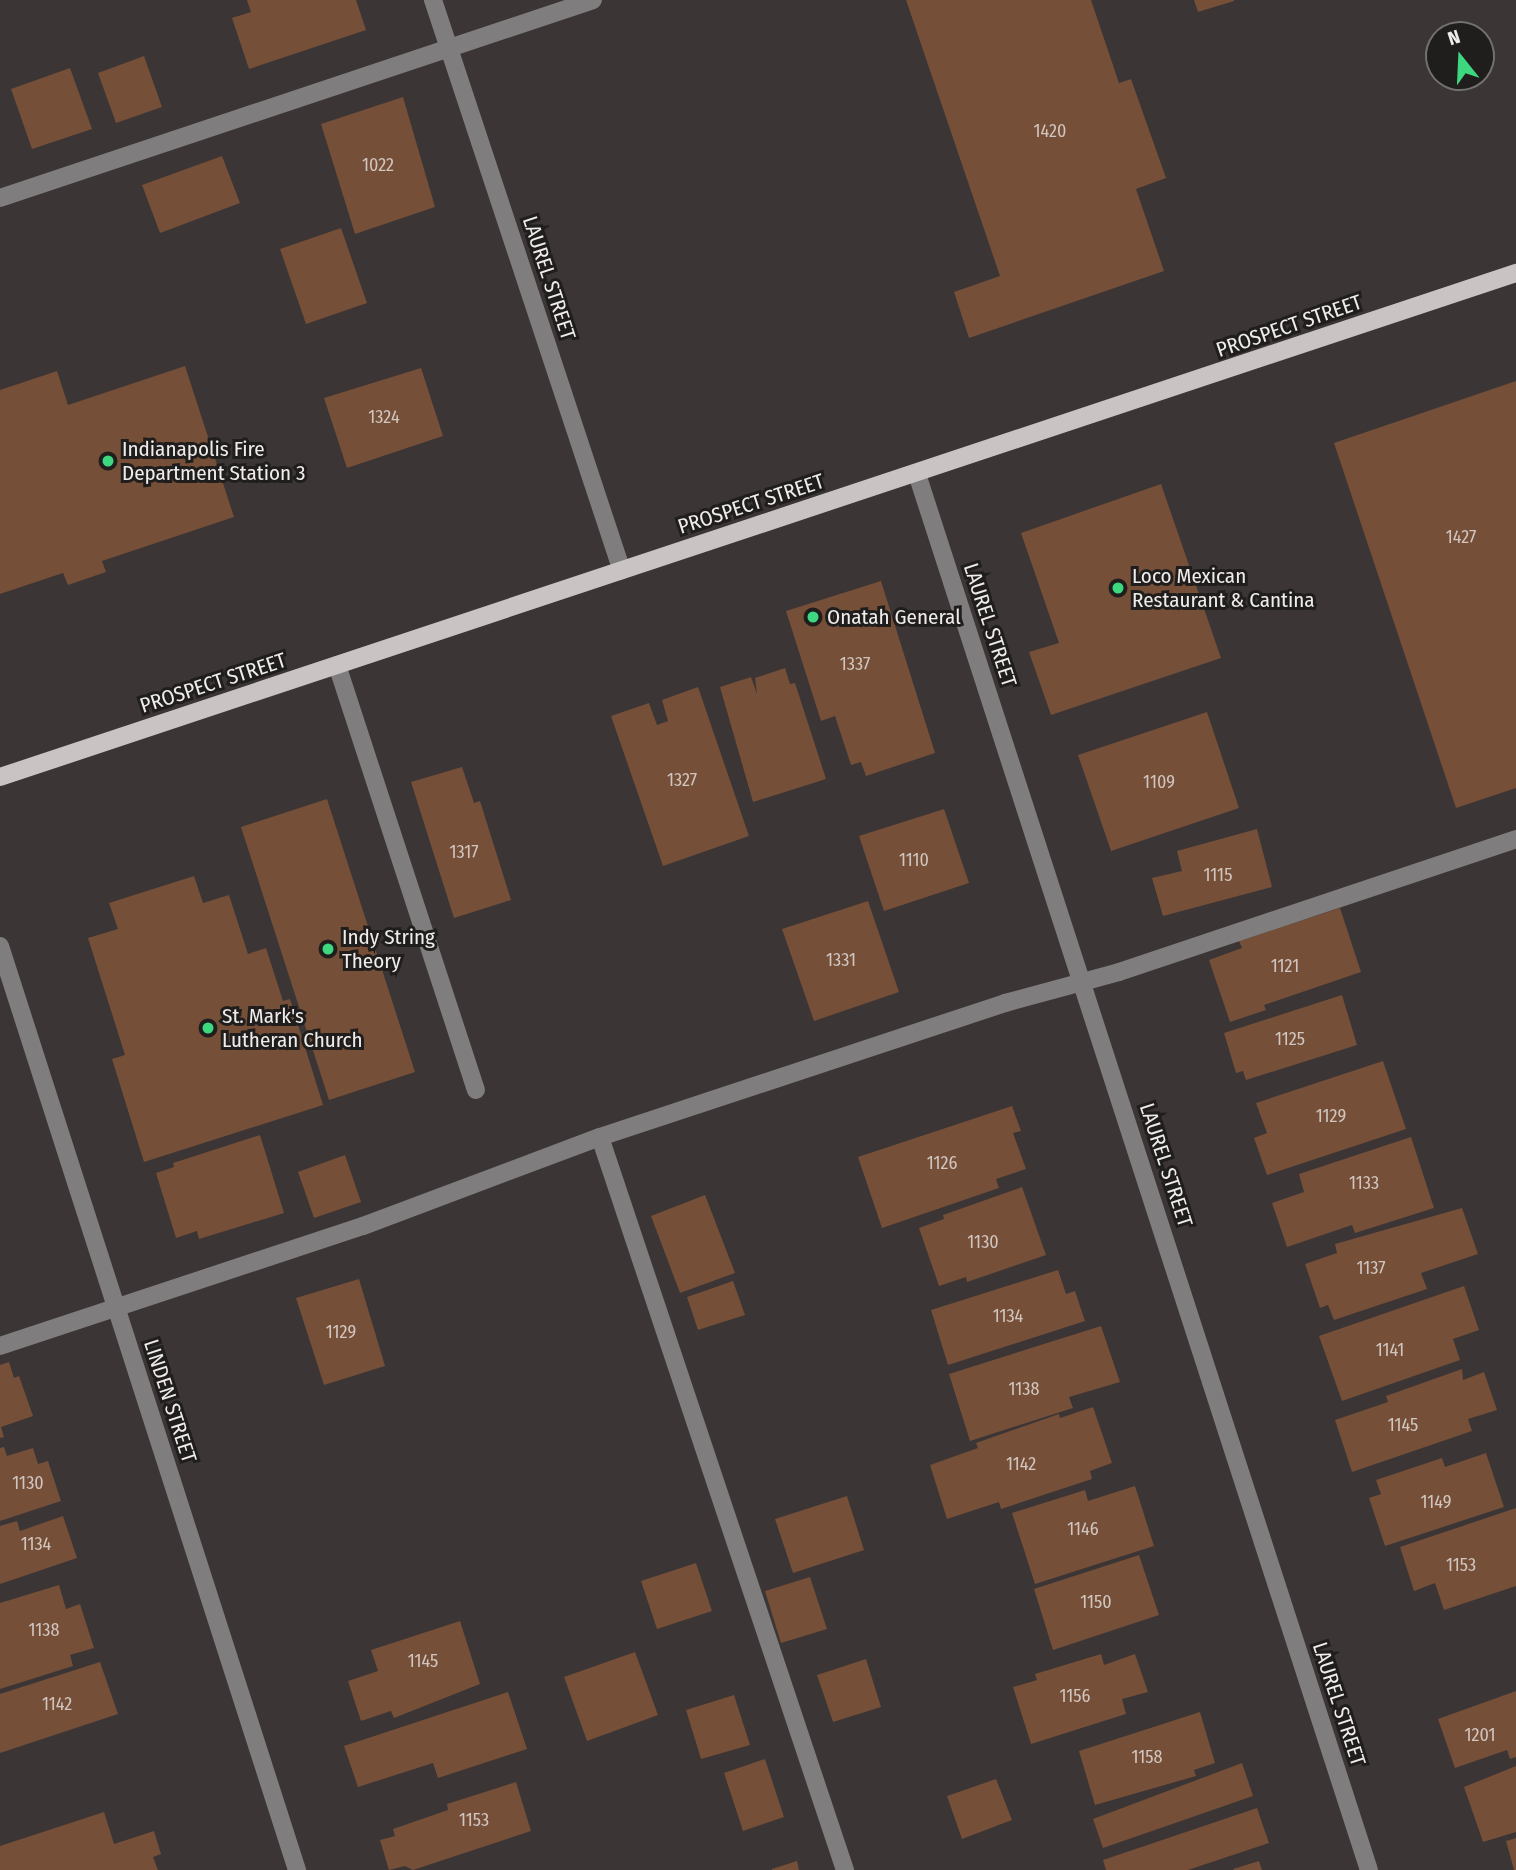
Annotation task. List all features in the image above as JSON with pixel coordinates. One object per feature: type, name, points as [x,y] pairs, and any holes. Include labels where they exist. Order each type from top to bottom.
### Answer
[{"type":"main road","name":"PROSPECT STREET","points":[[0,777],[1516,273]]},
{"type":"street","name":"LAUREL STREET","points":[[433,0],[622,571]]},
{"type":"street","points":[[0,198],[593,0]]},
{"type":"street","name":"LAUREL STREET","points":[[917,474],[1369,1870]]},
{"type":"street","points":[[337,665],[476,1090]]},
{"type":"street","points":[[0,1346],[363,1226],[600,1137],[1006,1003],[1083,982],[1516,838]]},
{"type":"street","name":"LINDEN STREET","points":[[0,946],[297,1870]]},
{"type":"street","points":[[600,1137],[845,1870]]},
{"type":"building","points":[[247,0],[356,0],[366,30],[249,69],[232,18],[251,12]]},
{"type":"building","points":[[906,0],[1091,0],[1119,83],[1131,79],[1166,178],[1136,189],[1164,271],[969,338],[954,292],[1000,276]]},
{"type":"building","points":[[1194,0],[1234,0],[1234,1],[1198,12]]},
{"type":"building","points":[[144,56],[162,107],[116,123],[98,73]]},
{"type":"building","points":[[70,68],[92,129],[32,149],[11,89]]},
{"type":"building","points":[[403,97],[435,207],[355,234],[321,124]]},
{"type":"building","points":[[222,156],[240,203],[160,233],[142,185]]},
{"type":"building","points":[[341,228],[367,303],[306,324],[280,249]]},
{"type":"building","name":"Indianapolis Fire Department Station 3","points":[[185,366],[234,517],[102,561],[106,572],[68,585],[63,573],[0,594],[0,390],[57,371],[68,405]]},
{"type":"building","points":[[421,368],[443,436],[347,468],[324,398]]},
{"type":"building","points":[[1516,381],[1516,788],[1456,808],[1334,443]]},
{"type":"building","name":"Loco Mexican Restaurant & Cantina","points":[[1161,484],[1221,658],[1051,715],[1029,652],[1059,643],[1021,533]]},
{"type":"building","points":[[881,581],[935,753],[866,776],[861,762],[851,765],[835,716],[821,721],[786,611]]},
{"type":"building","points":[[785,668],[790,684],[795,683],[826,779],[753,802],[720,687],[751,677],[757,694],[755,678]]},
{"type":"building","points":[[698,687],[749,836],[663,866],[611,716],[649,703],[657,725],[668,721],[662,700]]},
{"type":"building","points":[[1207,712],[1239,808],[1111,851],[1078,755]]},
{"type":"building","points":[[462,767],[474,803],[480,801],[511,900],[454,918],[411,782]]},
{"type":"building","name":"Indy String Theory","points":[[327,799],[415,1072],[329,1100],[241,827]]},
{"type":"building","points":[[944,809],[969,883],[884,911],[859,836]]},
{"type":"building","points":[[1257,829],[1272,887],[1163,916],[1152,878],[1182,871],[1177,851]]},
{"type":"building","name":"St. Mark's Lutheran Church","points":[[194,876],[203,903],[229,895],[248,954],[266,948],[283,1001],[290,999],[323,1105],[144,1162],[112,1059],[125,1055],[88,938],[118,929],[109,903]]},
{"type":"building","points":[[868,901],[899,992],[814,1021],[782,929]]},
{"type":"building","points":[[1340,908],[1361,972],[1264,1005],[1266,1010],[1230,1022],[1209,960],[1242,948],[1239,941]]},
{"type":"building","points":[[1342,995],[1357,1045],[1246,1080],[1243,1071],[1236,1073],[1224,1033]]},
{"type":"building","points":[[1383,1061],[1406,1129],[1267,1175],[1254,1138],[1267,1133],[1256,1103]]},
{"type":"building","points":[[1012,1106],[1021,1131],[1013,1133],[1026,1169],[996,1179],[999,1188],[882,1228],[858,1157]]},
{"type":"building","points":[[260,1135],[284,1213],[199,1239],[197,1231],[176,1238],[156,1173],[174,1167],[173,1163]]},
{"type":"building","points":[[1411,1137],[1434,1208],[1355,1233],[1352,1225],[1287,1247],[1272,1203],[1304,1192],[1299,1174]]},
{"type":"building","points":[[345,1155],[361,1202],[314,1218],[298,1172]]},
{"type":"building","points":[[1022,1187],[1046,1255],[967,1282],[966,1277],[939,1286],[919,1228],[944,1219],[943,1215]]},
{"type":"building","points":[[705,1195],[735,1273],[680,1293],[651,1216]]},
{"type":"building","points":[[1462,1208],[1478,1254],[1421,1273],[1427,1289],[1334,1320],[1328,1305],[1320,1308],[1305,1264],[1337,1253],[1335,1244]]},
{"type":"building","points":[[1058,1270],[1066,1294],[1075,1291],[1085,1321],[948,1365],[931,1310]]},
{"type":"building","points":[[359,1279],[385,1366],[324,1385],[296,1298]]},
{"type":"building","points":[[733,1281],[745,1315],[698,1330],[687,1297]]},
{"type":"building","points":[[1464,1286],[1479,1330],[1453,1339],[1460,1360],[1342,1401],[1319,1336]]},
{"type":"building","points":[[1101,1326],[1120,1382],[1069,1397],[1073,1408],[970,1441],[949,1374]]},
{"type":"building","points":[[9,1362],[14,1378],[19,1376],[33,1416],[1,1427],[4,1437],[0,1438],[0,1365]]},
{"type":"building","points":[[1462,1369],[1463,1380],[1484,1372],[1497,1410],[1468,1419],[1472,1431],[1352,1472],[1335,1420],[1388,1402],[1386,1396]]},
{"type":"building","points":[[1093,1407],[1112,1463],[1090,1471],[1092,1479],[1001,1509],[999,1502],[947,1519],[930,1465],[978,1448],[976,1443],[1059,1414],[1060,1418]]},
{"type":"building","points":[[4,1447],[7,1456],[33,1448],[38,1464],[48,1461],[61,1501],[0,1521],[0,1448]]},
{"type":"building","points":[[1486,1453],[1504,1507],[1385,1546],[1369,1498],[1381,1494],[1376,1480],[1442,1458],[1445,1467]]},
{"type":"building","points":[[1135,1486],[1154,1546],[1035,1584],[1012,1513],[1085,1490],[1088,1501]]},
{"type":"building","points":[[847,1496],[864,1550],[793,1573],[775,1519]]},
{"type":"building","points":[[1516,1508],[1516,1586],[1444,1610],[1435,1583],[1414,1591],[1400,1547]]},
{"type":"building","points":[[63,1516],[77,1558],[0,1584],[0,1526],[17,1521],[20,1531]]},
{"type":"building","points":[[1139,1555],[1159,1615],[1053,1650],[1034,1589]]},
{"type":"building","points":[[696,1563],[712,1611],[657,1629],[641,1581]]},
{"type":"building","points":[[810,1577],[827,1629],[781,1643],[765,1591]]},
{"type":"building","points":[[59,1585],[66,1609],[80,1604],[94,1648],[70,1655],[73,1666],[0,1689],[0,1603]]},
{"type":"building","points":[[460,1621],[480,1684],[394,1718],[391,1711],[361,1721],[348,1681],[378,1671],[371,1650]]},
{"type":"building","points":[[635,1652],[658,1715],[587,1741],[564,1677]]},
{"type":"building","points":[[1101,1654],[1104,1665],[1135,1654],[1148,1692],[1122,1699],[1126,1714],[1031,1744],[1013,1687],[1037,1680],[1035,1674]]},
{"type":"building","points":[[866,1659],[881,1707],[833,1722],[817,1675]]},
{"type":"building","points":[[100,1662],[118,1714],[0,1753],[0,1694]]},
{"type":"building","points":[[1516,1691],[1516,1757],[1510,1759],[1507,1750],[1455,1768],[1438,1719]]},
{"type":"building","points":[[508,1692],[527,1749],[438,1778],[433,1763],[358,1787],[344,1746]]},
{"type":"building","points":[[734,1695],[750,1745],[701,1759],[686,1710]]},
{"type":"building","points":[[1200,1712],[1215,1763],[1194,1770],[1196,1776],[1095,1805],[1079,1751]]},
{"type":"building","points":[[765,1759],[784,1817],[743,1831],[724,1773]]},
{"type":"building","points":[[1242,1763],[1253,1796],[1103,1848],[1093,1819]]},
{"type":"building","points":[[1516,1766],[1516,1832],[1483,1842],[1464,1787]]},
{"type":"building","points":[[996,1779],[1012,1820],[962,1839],[947,1796]]},
{"type":"building","points":[[516,1782],[531,1831],[413,1870],[405,1866],[389,1870],[380,1840],[395,1836],[393,1829],[448,1810],[447,1804]]},
{"type":"building","points":[[1257,1808],[1269,1843],[1188,1870],[1106,1870],[1103,1860]]},
{"type":"building","points":[[104,1812],[114,1844],[154,1831],[161,1854],[153,1857],[158,1870],[0,1870],[0,1846]]},
{"type":"building","points":[[1516,1838],[1516,1870],[1514,1870],[1506,1841]]},
{"type":"building","points":[[797,1861],[799,1870],[772,1870],[772,1869]]},
{"type":"building","points":[[1259,1861],[1262,1870],[1233,1869]]},
{"type":"place","name":"Indianapolis Fire Department Station 3","points":[[108,461]]},
{"type":"place","name":"Loco Mexican Restaurant & Cantina","points":[[1118,588]]},
{"type":"place","name":"Onatah General","points":[[813,617]]},
{"type":"place","name":"Indy String Theory","points":[[328,949]]},
{"type":"place","name":"St. Mark's Lutheran Church","points":[[208,1028]]}]
